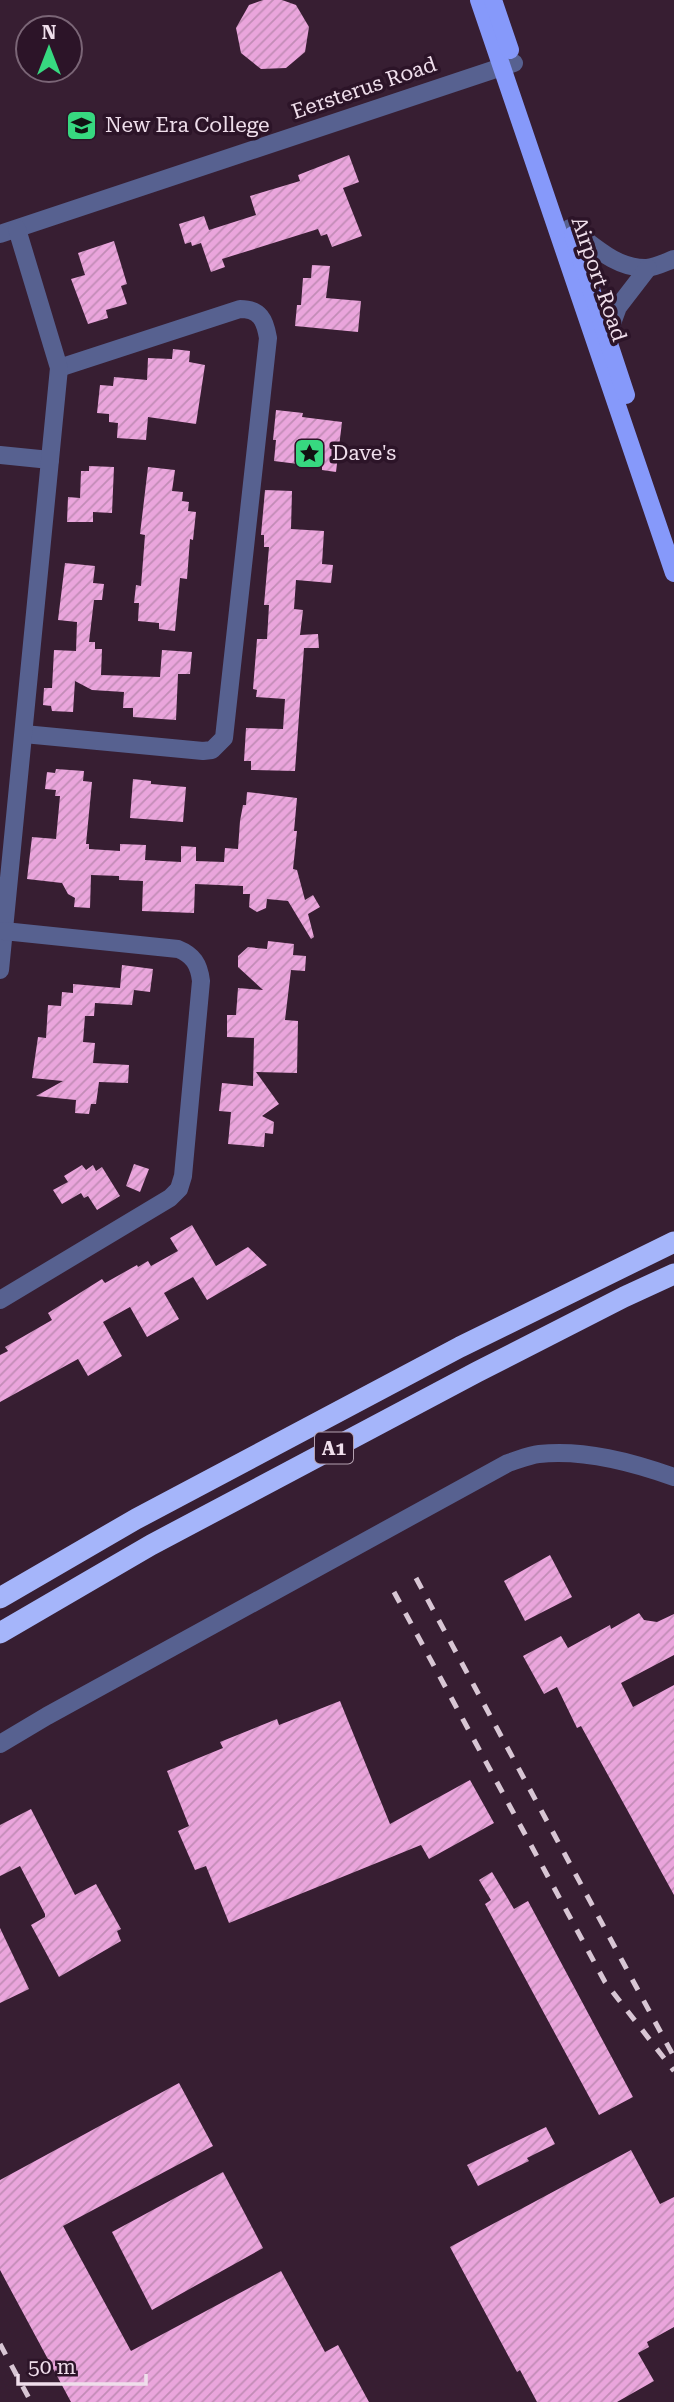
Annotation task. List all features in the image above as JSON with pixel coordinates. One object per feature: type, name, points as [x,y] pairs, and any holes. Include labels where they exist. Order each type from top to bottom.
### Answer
[{"type":"highway","name":"A1","points":[[0,1598],[135,1519],[448,1353],[674,1242]]},
{"type":"highway","name":"A1","points":[[0,1633],[151,1545],[477,1372],[674,1274]]},
{"type":"main road","name":"Airport Road","points":[[480,0],[509,64],[674,573]]},
{"type":"main road","points":[[493,0],[509,64],[570,228],[674,541]]},
{"type":"street","name":"Eersterus Road","points":[[8,232],[509,64]]},
{"type":"street","points":[[570,228],[605,255],[623,264],[648,268],[674,259]]},
{"type":"street","points":[[0,970],[59,368],[8,232]]},
{"type":"street","points":[[607,337],[618,307],[648,268]]},
{"type":"street","points":[[24,734],[204,751],[212,750],[224,738],[267,329],[264,319],[257,313],[240,309],[59,368]]},
{"type":"street","points":[[0,455],[50,460]]},
{"type":"street","points":[[0,1300],[170,1198],[179,1189],[183,1176],[201,981],[195,960],[178,949],[4,931]]},
{"type":"street","points":[[0,1744],[508,1463],[536,1454],[567,1452],[674,1477]]},
{"type":"building","points":[[263,0],[282,0],[296,5],[309,27],[305,52],[286,68],[261,69],[241,53],[236,28],[249,5]]},
{"type":"building","points":[[349,155],[359,182],[343,188],[362,236],[332,247],[327,234],[321,236],[318,229],[222,259],[225,267],[211,272],[201,243],[192,246],[191,242],[185,244],[179,224],[204,216],[209,230],[256,215],[250,196],[300,181],[298,175]]},
{"type":"building","points":[[114,241],[127,284],[121,286],[127,304],[106,310],[108,318],[88,324],[71,279],[85,275],[78,253]]},
{"type":"building","points":[[312,265],[330,266],[326,298],[361,301],[358,332],[295,326],[297,305],[301,305],[303,278],[311,278]]},
{"type":"building","points":[[173,349],[190,351],[189,362],[205,365],[196,424],[148,417],[146,440],[117,438],[118,423],[109,422],[109,414],[97,413],[100,385],[113,386],[114,377],[147,380],[148,358],[172,359]]},
{"type":"building","points":[[276,410],[303,413],[302,417],[342,422],[336,472],[322,470],[322,467],[274,461]]},
{"type":"building","points":[[89,466],[114,467],[112,513],[93,512],[93,522],[67,522],[68,497],[80,498],[81,471],[89,471]]},
{"type":"building","points":[[148,467],[175,470],[172,491],[183,492],[182,501],[189,502],[188,511],[196,512],[193,540],[190,539],[187,579],[180,578],[175,631],[159,629],[159,623],[138,621],[139,603],[134,603],[136,585],[141,586],[145,535],[140,534]]},
{"type":"building","points":[[265,490],[292,491],[291,529],[324,531],[322,564],[333,565],[331,583],[296,580],[294,609],[303,610],[300,635],[318,634],[319,648],[304,648],[295,771],[251,770],[251,761],[244,761],[246,728],[283,729],[285,699],[256,697],[257,690],[253,689],[257,639],[267,639],[269,605],[264,605],[269,547],[264,547],[264,535],[261,535]]},
{"type":"building","points":[[65,563],[95,566],[93,583],[104,584],[102,600],[94,600],[89,642],[95,642],[95,649],[102,649],[101,675],[160,677],[162,650],[192,652],[190,674],[178,674],[176,720],[133,717],[133,708],[123,708],[124,692],[92,690],[75,681],[73,712],[52,711],[51,706],[43,705],[44,688],[52,688],[54,650],[76,651],[77,622],[58,620]]},
{"type":"building","points":[[56,769],[84,771],[83,781],[92,782],[86,844],[89,844],[89,849],[120,851],[120,844],[146,845],[145,860],[181,862],[181,846],[196,847],[196,861],[224,862],[225,848],[238,849],[240,821],[247,792],[297,798],[293,869],[297,870],[305,900],[313,895],[320,907],[308,914],[314,937],[311,939],[288,901],[267,899],[266,908],[257,912],[249,907],[250,894],[243,894],[243,886],[195,884],[194,913],[142,911],[143,881],[119,880],[119,876],[91,875],[90,908],[74,907],[75,898],[68,894],[62,883],[27,879],[32,837],[56,839],[60,796],[55,796],[56,790],[45,789],[47,772],[55,773]]},
{"type":"building","points":[[133,779],[151,781],[151,784],[186,787],[183,822],[130,818]]},
{"type":"building","points":[[268,941],[294,944],[293,955],[306,956],[305,971],[291,970],[285,1020],[298,1021],[297,1073],[256,1072],[279,1104],[262,1116],[274,1122],[273,1134],[265,1133],[264,1147],[228,1144],[231,1112],[219,1111],[222,1083],[253,1086],[254,1038],[227,1037],[227,1015],[236,1015],[238,988],[263,990],[238,967],[238,956],[248,947],[267,949]]},
{"type":"building","points":[[122,965],[153,969],[150,992],[134,990],[132,1005],[95,1003],[94,1016],[85,1016],[83,1042],[95,1043],[93,1063],[129,1065],[128,1083],[99,1082],[96,1104],[91,1104],[89,1114],[75,1113],[76,1100],[36,1096],[63,1081],[32,1078],[38,1037],[46,1038],[48,1005],[61,1006],[62,992],[73,993],[73,984],[120,988]]},
{"type":"building","points":[[134,1164],[149,1169],[140,1192],[126,1186]]},
{"type":"building","points":[[82,1165],[86,1170],[93,1165],[96,1171],[102,1167],[120,1196],[97,1210],[88,1196],[84,1198],[81,1193],[62,1204],[53,1190],[68,1182],[64,1176]]},
{"type":"building","points":[[192,1225],[216,1266],[248,1247],[267,1265],[207,1300],[193,1277],[164,1293],[179,1319],[147,1337],[130,1307],[103,1322],[122,1356],[88,1376],[78,1359],[0,1402],[0,1355],[8,1351],[5,1347],[52,1320],[48,1313],[102,1279],[105,1283],[137,1265],[138,1267],[148,1261],[151,1266],[178,1251],[170,1238]]},
{"type":"building","points":[[550,1555],[572,1597],[525,1621],[504,1581]]},
{"type":"building","points":[[639,1613],[644,1620],[657,1622],[674,1614],[674,1655],[621,1683],[633,1707],[674,1685],[674,1895],[581,1726],[577,1728],[557,1687],[544,1694],[523,1656],[561,1636],[568,1648]]},
{"type":"building","points":[[340,1701],[390,1824],[470,1780],[494,1823],[429,1859],[421,1845],[229,1923],[206,1866],[195,1870],[178,1831],[189,1826],[167,1771],[223,1748],[220,1742],[277,1719],[279,1725]]},
{"type":"building","points":[[31,1809],[75,1895],[96,1884],[121,1929],[117,1931],[121,1941],[59,1977],[31,1925],[45,1917],[45,1914],[20,1866],[0,1876],[0,1825]]},
{"type":"building","points":[[492,1872],[514,1909],[528,1901],[633,2097],[599,2115],[485,1904],[491,1900],[479,1880]]},
{"type":"building","points":[[0,1928],[29,1989],[0,2003]]},
{"type":"building","points":[[179,2083],[213,2146],[63,2226],[131,2351],[281,2271],[325,2352],[338,2345],[369,2402],[71,2402],[0,2270],[0,2180]]},
{"type":"building","points":[[546,2127],[555,2144],[527,2158],[529,2161],[478,2186],[467,2165]]},
{"type":"building","points":[[631,2150],[660,2204],[674,2197],[674,2327],[647,2342],[649,2347],[638,2353],[654,2381],[617,2402],[537,2402],[520,2370],[517,2372],[450,2247]]},
{"type":"building","points":[[223,2172],[263,2248],[152,2310],[112,2232]]},
{"type":"railway","points":[[416,1578],[674,2057]]},
{"type":"railway","points":[[394,1592],[605,1982],[674,2071]]},
{"type":"railway","points":[[0,2344],[31,2402]]},
{"type":"place","name":"New Era College","points":[[82,125]]},
{"type":"place","name":"Dave's","points":[[309,453]]}]
